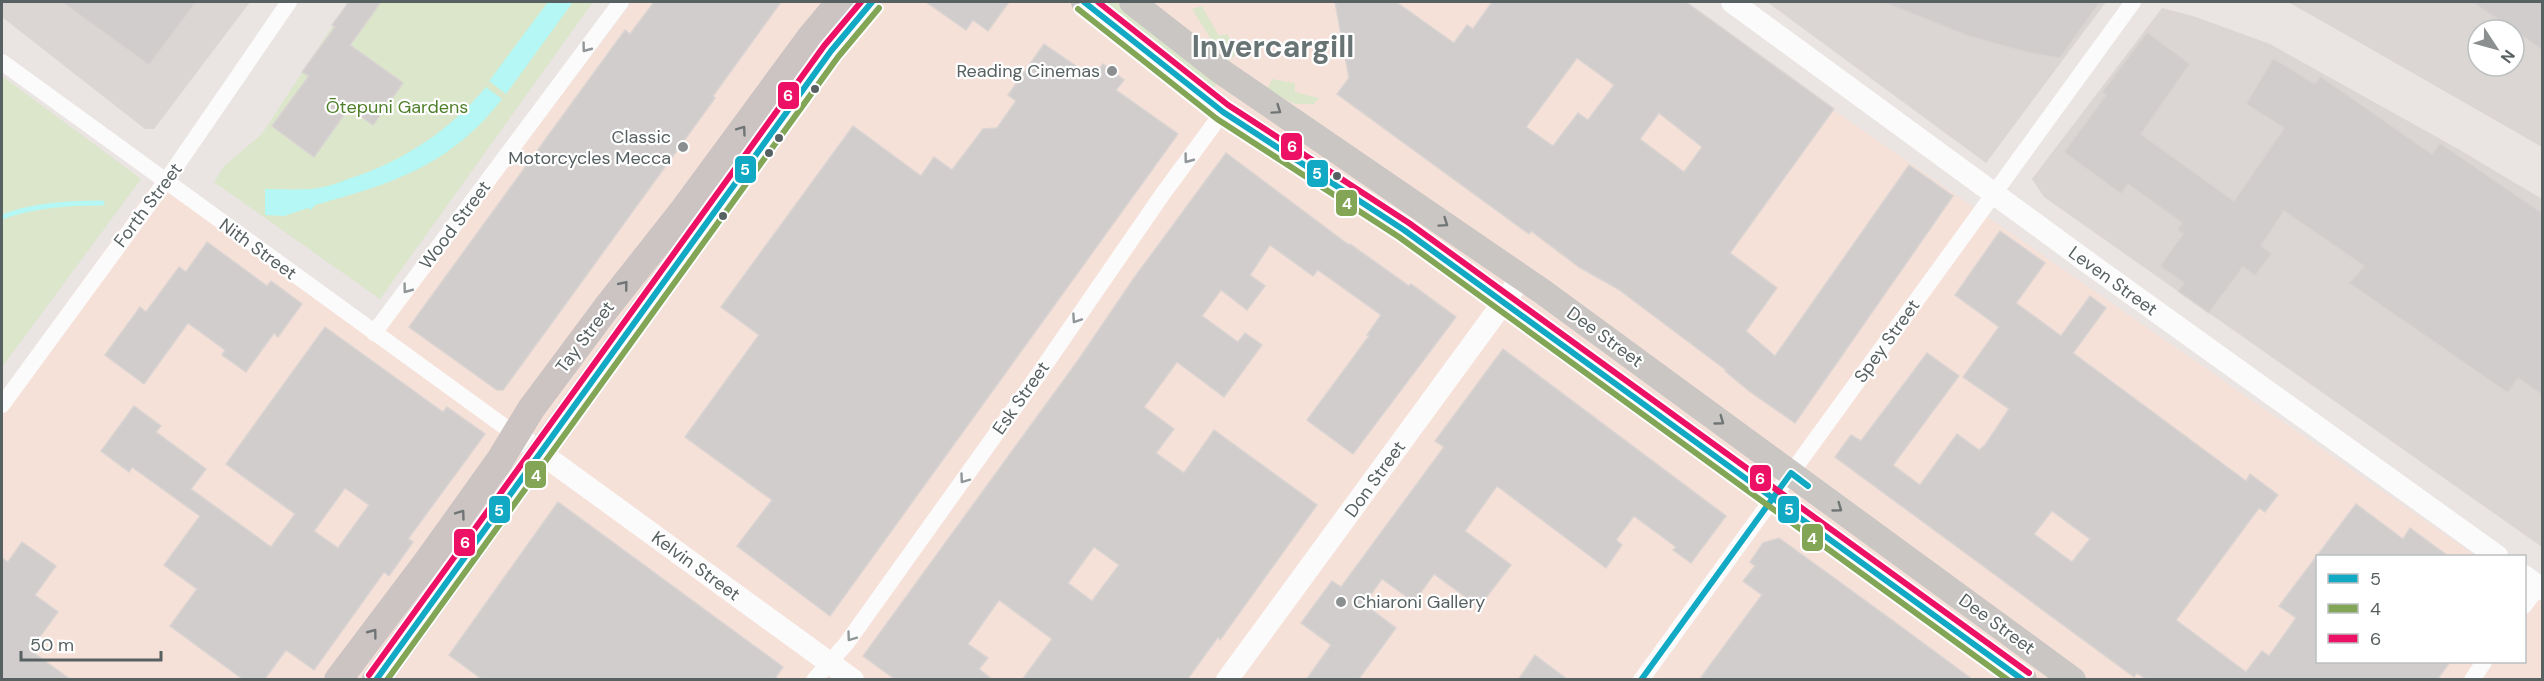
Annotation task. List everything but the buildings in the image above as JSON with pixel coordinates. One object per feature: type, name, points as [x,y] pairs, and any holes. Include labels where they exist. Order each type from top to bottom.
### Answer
[{"type":"highway","points":[[820,45],[833,2]]},
{"type":"highway","name":"Tay Street","points":[[375,680],[540,452],[820,45],[840,2]]},
{"type":"highway","name":"Tay Street","points":[[338,680],[433,553],[558,372],[682,212],[820,45],[863,2]]},
{"type":"highway","points":[[820,45],[872,2]]},
{"type":"main road","name":"Dee Street","points":[[1084,2],[1223,112],[1279,151],[1355,197],[2024,680]]},
{"type":"main road","name":"Dee Street","points":[[1132,2],[1229,77],[1522,277],[2065,677]]},
{"type":"street","name":"Forth Street","points":[[2,405],[166,182],[290,2]]},
{"type":"street","name":"Wood Street","points":[[374,333],[621,2]]},
{"type":"street","name":"Leven Street","points":[[1732,2],[2496,555]]},
{"type":"street","name":"Spey Street","points":[[1641,680],[2133,2]]},
{"type":"street","name":"Nith Street","points":[[2,62],[516,435]]},
{"type":"street","name":"Esk Street","points":[[814,680],[859,625],[1223,112]]},
{"type":"street","name":"Don Street","points":[[1227,680],[1522,277]]},
{"type":"street","name":"Kelvin Street","points":[[516,435],[853,680]]},
{"type":"street","points":[[2526,602],[2535,584]]},
{"type":"street","points":[[2472,680],[2483,663]]},
{"type":"shaded area","points":[[2,2],[250,2],[154,129],[145,129],[2,17]]},
{"type":"shaded area","points":[[632,2],[1678,2],[2475,555],[2316,555],[2316,663],[2526,663],[2526,591],[2542,602],[2542,680],[2,680],[2,392],[160,174],[381,333]]},
{"type":"shaded area","points":[[1767,2],[2106,2],[1986,163]]},
{"type":"shaded area","points":[[2288,2],[2542,2],[2542,147]]},
{"type":"shaded area","points":[[2162,8],[2193,16],[2270,44],[2460,150],[2542,199],[2542,547],[2044,197],[2032,179]]},
{"type":"green space","name":"Ōtepuni Gardens","points":[[348,2],[593,2],[380,299],[214,182],[225,165],[262,134]]},
{"type":"green space","points":[[1101,2],[1116,2],[1164,37],[1218,82],[1211,91]]},
{"type":"green space","points":[[1202,6],[1219,36],[1227,34],[1239,52],[1228,61],[1219,52],[1192,9]]},
{"type":"green space","points":[[2,76],[141,179],[2,367]]},
{"type":"green space","points":[[1272,79],[1295,83],[1295,92],[1319,98],[1314,104],[1295,104],[1267,90]]},
{"type":"water","points":[[548,2],[573,2],[506,94],[489,81]]},
{"type":"water","points":[[486,87],[502,99],[482,122],[441,156],[395,180],[315,205],[311,210],[308,208],[284,216],[265,215],[265,189],[321,188],[389,163],[441,130],[472,103]]},
{"type":"waterway","points":[[2,217],[51,206],[102,203]]},
{"type":"transit line","name":"6","points":[[369,675],[824,46],[861,2]]},
{"type":"transit line","name":"5","points":[[376,680],[831,51],[872,2]]},
{"type":"transit line","name":"5","points":[[1084,2],[1223,112],[1404,230],[2023,680]]},
{"type":"transit line","name":"6","points":[[1098,2],[1228,105],[1409,223],[2029,673]]},
{"type":"transit line","name":"4","points":[[387,680],[838,57],[879,8]]},
{"type":"transit line","name":"4","points":[[1078,9],[1217,119],[1399,237],[2008,680]]},
{"type":"transit line","name":"5","points":[[1641,680],[1791,473],[1808,486]]},
{"type":"place","name":"Reading Cinemas","points":[[1112,71]]},
{"type":"place","name":"Classic Motorcycles Mecca","points":[[683,147]]},
{"type":"place","name":"Chiaroni Gallery","points":[[1341,602]]},
{"type":"district","name":"Invercargill","points":[[1273,46]]}]
